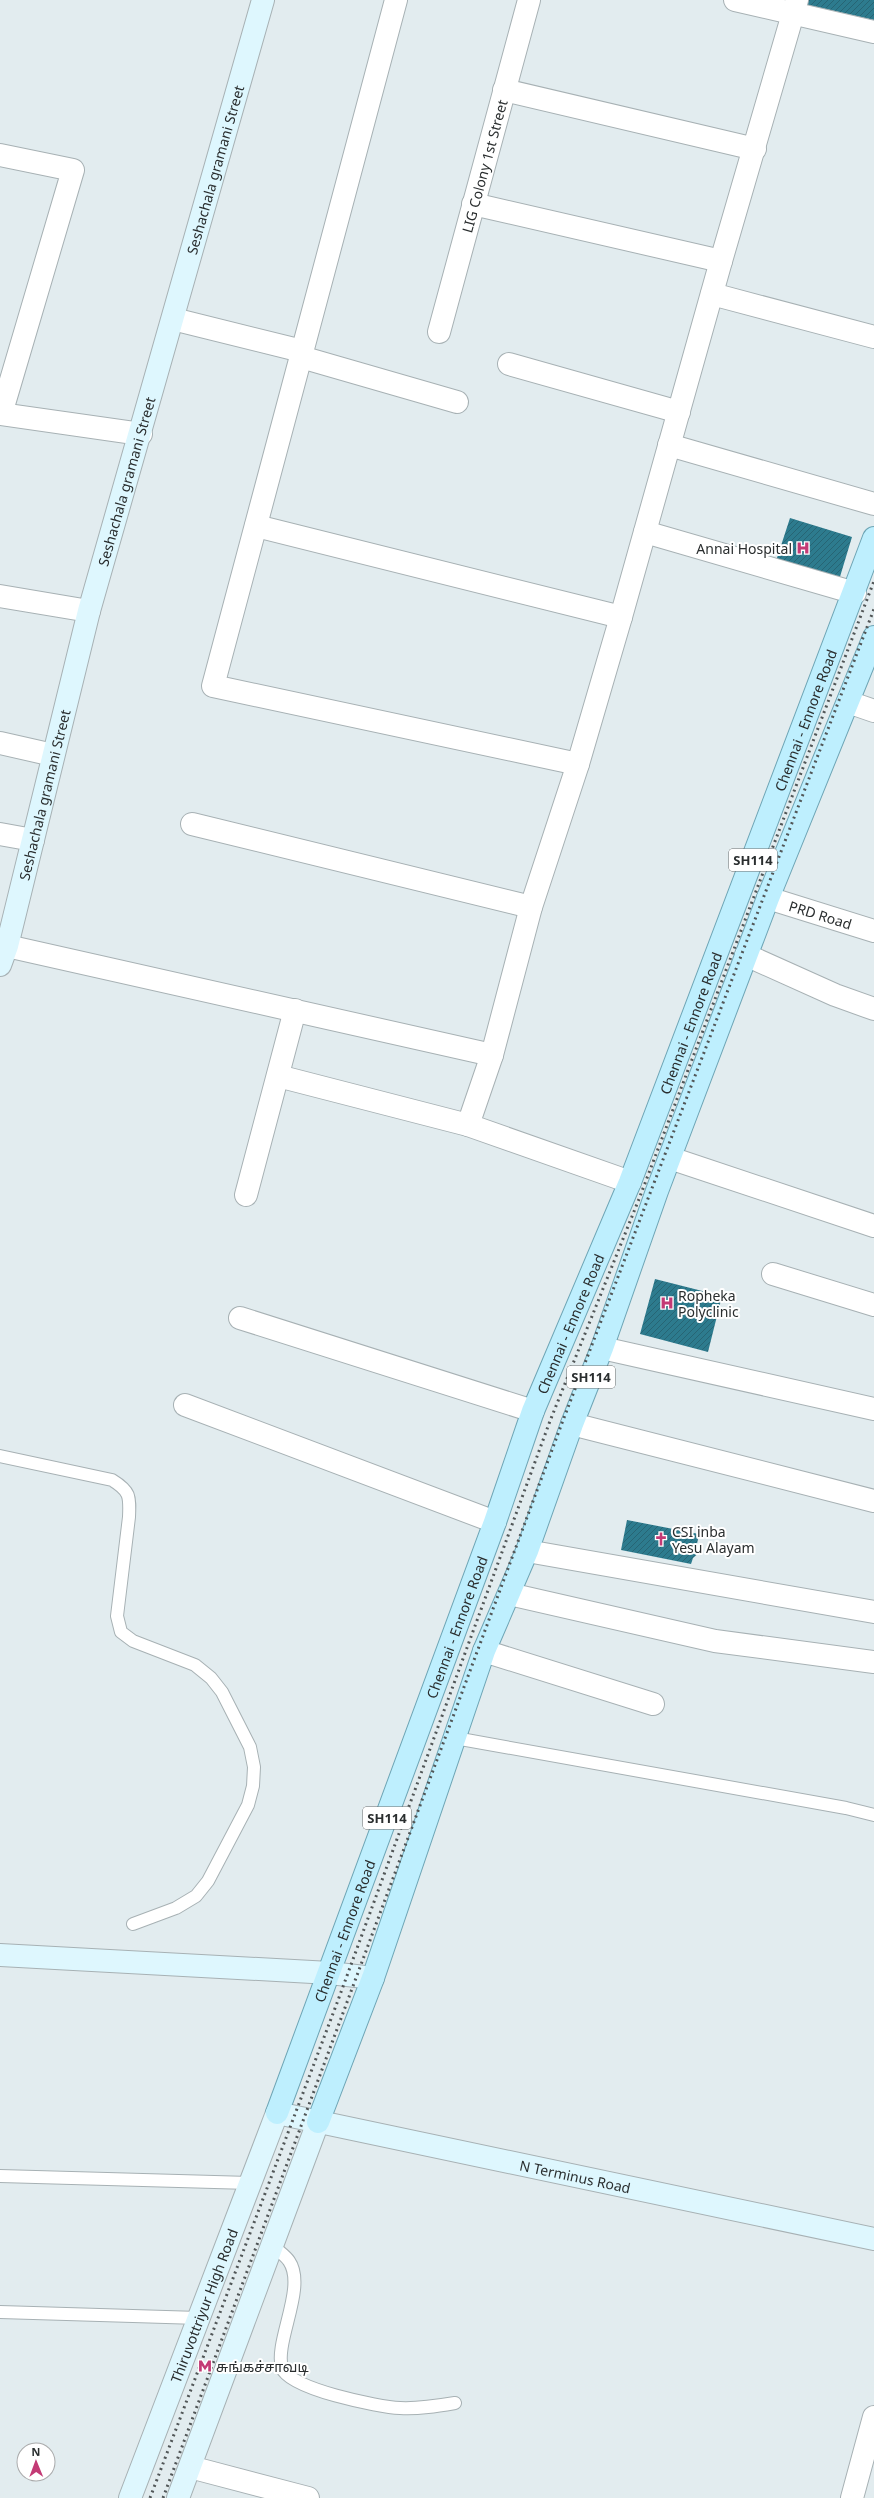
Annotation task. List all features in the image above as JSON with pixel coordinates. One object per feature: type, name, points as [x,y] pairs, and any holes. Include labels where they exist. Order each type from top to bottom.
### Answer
[{"type":"main road","name":"Seshachala gramani Street","points":[[4,956],[89,611],[263,0]]},
{"type":"main road","name":"Chennai - Ennore Road","points":[[277,2113],[330,1973],[495,1522],[533,1412],[630,1182],[855,593],[874,538]]},
{"type":"main road","name":"Chennai - Ennore Road","points":[[318,2122],[373,1978],[484,1651],[527,1551],[670,1158],[768,898],[874,637]]},
{"type":"main road","points":[[0,1955],[330,1973],[373,1978]]},
{"type":"main road","name":"N Terminus Road","points":[[277,2113],[874,2239]]},
{"type":"main road","name":"Thiruvottriyur High Road","points":[[130,2498],[277,2113]]},
{"type":"main road","points":[[178,2498],[318,2122]]},
{"type":"street","points":[[396,0],[213,686],[578,764]]},
{"type":"street","name":"LIG Colony 1st Street","points":[[439,332],[529,0]]},
{"type":"street","points":[[735,0],[796,7],[874,32]]},
{"type":"street","points":[[468,1126],[492,1055],[531,907],[578,764],[721,261],[796,7]]},
{"type":"street","points":[[504,90],[755,148]]},
{"type":"street","points":[[0,155],[73,170],[0,414],[140,434]]},
{"type":"street","points":[[473,204],[721,261]]},
{"type":"street","points":[[712,294],[874,337]]},
{"type":"street","points":[[173,319],[302,354],[457,402]]},
{"type":"street","points":[[509,364],[679,412]]},
{"type":"street","points":[[669,445],[874,504]]},
{"type":"street","points":[[256,526],[621,617]]},
{"type":"street","points":[[645,532],[855,593]]},
{"type":"street","points":[[0,596],[89,611]]},
{"type":"street","points":[[848,702],[874,711]]},
{"type":"street","points":[[0,743],[53,755]]},
{"type":"street","points":[[192,824],[531,907]]},
{"type":"street","points":[[0,834],[33,840]]},
{"type":"street","name":"PRD Road","points":[[768,898],[874,932]]},
{"type":"street","points":[[4,956],[295,1010],[492,1055]]},
{"type":"street","points":[[746,956],[835,995],[874,1009]]},
{"type":"street","points":[[246,1195],[295,1010]]},
{"type":"street","points":[[278,1076],[468,1126],[630,1182]]},
{"type":"street","points":[[670,1158],[874,1226]]},
{"type":"street","points":[[773,1274],[874,1305]]},
{"type":"street","points":[[240,1318],[533,1412]]},
{"type":"street","points":[[602,1348],[874,1409]]},
{"type":"street","points":[[185,1405],[495,1522]]},
{"type":"street","points":[[572,1424],[874,1501]]},
{"type":"street","points":[[527,1551],[874,1612]]},
{"type":"street","points":[[509,1594],[715,1641],[874,1662]]},
{"type":"street","points":[[484,1651],[653,1704]]},
{"type":"street","points":[[852,2498],[874,2417]]},
{"type":"street","points":[[190,2467],[308,2498]]},
{"type":"lane","points":[[0,1456],[112,1480],[125,1489],[130,1500],[129,1516],[117,1616],[122,1632],[133,1641],[195,1665],[211,1678],[222,1692],[250,1747],[254,1767],[253,1786],[248,1805],[208,1881],[196,1896],[176,1908],[133,1924]]},
{"type":"lane","points":[[455,1738],[846,1808],[874,1815]]},
{"type":"lane","points":[[0,2176],[250,2183]]},
{"type":"lane","points":[[273,2246],[290,2261],[294,2280],[292,2302],[280,2359],[282,2370],[287,2376],[299,2383],[371,2404],[401,2408],[455,2404]]},
{"type":"lane","points":[[0,2312],[198,2318]]},
{"type":"building","points":[[805,0],[874,0],[874,20],[804,4]]},
{"type":"building","points":[[790,518],[852,537],[839,580],[776,561]]},
{"type":"building","points":[[655,1279],[722,1296],[708,1352],[640,1334]]},
{"type":"building","name":"CSI inba Yesu Alayam","points":[[627,1520],[699,1534],[697,1544],[700,1552],[693,1558],[691,1564],[621,1550]]},
{"type":"railway","points":[[150,2498],[337,2003],[550,1421],[639,1199],[874,581]]},
{"type":"railway","points":[[163,2498],[562,1423],[874,609]]},
{"type":"place","name":"Annai Hospital","points":[[803,548]]},
{"type":"place","name":"Ropheka Polyclinic","points":[[667,1303]]},
{"type":"place","name":"CSI inba Yesu Alayam","points":[[661,1539]]},
{"type":"place","name":"சுங்கச்சாவடி","points":[[205,2366]]}]
